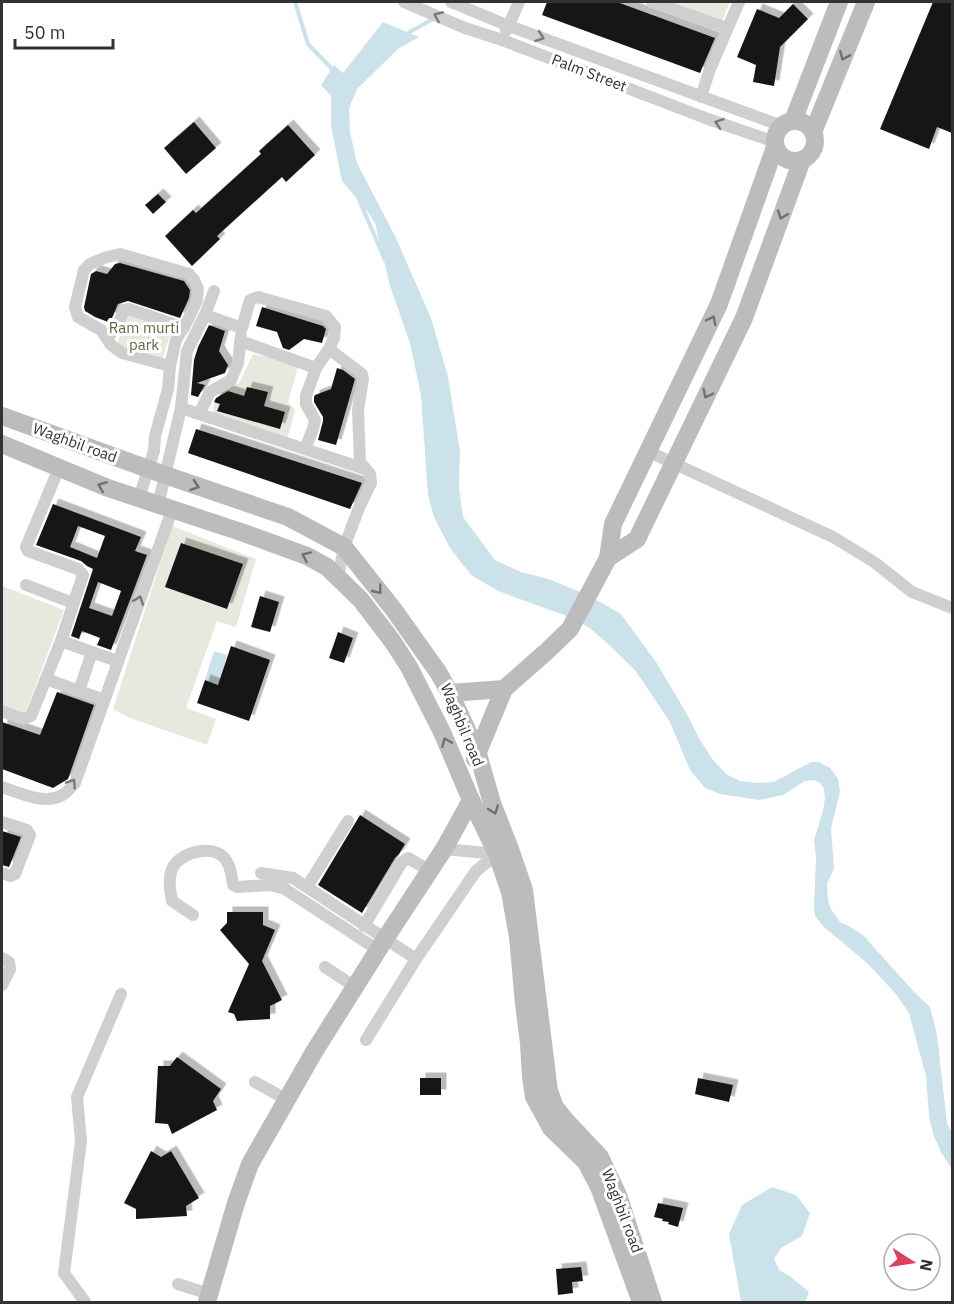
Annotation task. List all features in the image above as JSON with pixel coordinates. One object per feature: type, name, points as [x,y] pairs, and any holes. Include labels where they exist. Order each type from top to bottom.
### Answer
[{"type":"main road","points":[[208,1298],[250,1164],[314,1052],[444,849],[468,791],[478,754],[504,689],[570,629],[608,558],[613,524],[719,304],[781,134],[839,2]]},
{"type":"main road","points":[[813,132],[866,2]]},
{"type":"main road","points":[[608,558],[637,539],[744,318],[802,160],[812,151],[815,141],[813,132],[805,123],[781,134]]},
{"type":"main road","points":[[781,134],[778,153],[783,158],[802,160]]},
{"type":"main road","points":[[3,445],[8,419]]},
{"type":"main road","name":"Waghbil road","points":[[8,419],[288,517],[344,547],[394,610],[448,688],[478,754],[504,851],[510,892],[520,915],[518,937],[536,1042],[531,1077],[540,1085],[534,1097],[559,1125],[586,1162],[598,1169],[599,1187],[622,1230],[653,1302]]},
{"type":"main road","name":"Waghbil road","points":[[3,445],[108,488],[307,556],[327,567],[361,600],[409,667],[442,732],[468,791],[504,851]]},
{"type":"main road","points":[[423,694],[448,688],[504,689]]},
{"type":"main road","name":"Waghbil road","points":[[622,1230],[641,1302]]},
{"type":"street","points":[[452,2],[509,26],[701,97],[781,134]]},
{"type":"street","points":[[502,40],[519,2]]},
{"type":"street","points":[[652,2],[727,28]]},
{"type":"street","points":[[701,97],[710,69],[739,2]]},
{"type":"street","name":"Palm Street","points":[[408,3],[465,28],[708,119],[781,134]]},
{"type":"street","points":[[2,787],[33,798],[50,798],[63,795],[75,783],[117,661],[165,507],[157,472],[154,436],[168,388],[176,340],[197,300],[198,289],[189,274],[120,254],[90,264],[84,270],[75,307],[78,317],[101,330],[111,345],[122,353],[170,366]]},
{"type":"street","points":[[139,498],[157,472],[181,408],[187,351],[214,291]]},
{"type":"street","points":[[199,414],[210,392],[231,380],[238,363],[242,328],[249,300],[258,297],[326,316],[335,327],[334,338],[316,368],[306,396],[306,404],[315,420],[305,449]]},
{"type":"street","points":[[107,339],[124,310],[129,309],[184,328]]},
{"type":"street","points":[[205,315],[242,328]]},
{"type":"street","points":[[240,341],[316,368]]},
{"type":"street","points":[[329,349],[362,374],[358,410],[360,462],[370,474],[371,483],[344,547],[338,578]]},
{"type":"street","points":[[181,408],[366,469]]},
{"type":"street","points":[[647,451],[833,537],[874,562],[912,592],[952,608]]},
{"type":"street","points":[[2,711],[23,719],[31,716],[61,641],[83,575],[78,570],[28,551],[26,547],[59,468]]},
{"type":"street","points":[[26,585],[74,603]]},
{"type":"street","points":[[61,641],[117,661]]},
{"type":"street","points":[[79,691],[92,652]]},
{"type":"street","points":[[45,679],[104,700]]},
{"type":"street","points":[[307,887],[348,821]]},
{"type":"street","points":[[2,822],[27,830],[30,835],[15,874],[11,876],[2,873]]},
{"type":"street","points":[[444,849],[504,851]]},
{"type":"street","points":[[193,915],[172,901],[169,880],[173,867],[180,858],[203,850],[224,857],[233,885],[237,887],[271,885],[285,889],[382,944],[416,959]]},
{"type":"street","points":[[366,1040],[416,959],[476,871],[504,851]]},
{"type":"street","points":[[364,926],[402,862],[408,858],[430,871]]},
{"type":"street","points":[[261,873],[293,878],[364,926],[382,944]]},
{"type":"street","points":[[2,958],[9,962],[10,969],[2,985]]},
{"type":"street","points":[[325,967],[355,987]]},
{"type":"street","points":[[85,1302],[64,1273],[81,1141],[77,1097],[121,994]]},
{"type":"street","points":[[255,1082],[287,1100]]},
{"type":"street","points":[[178,1284],[208,1298]]},
{"type":"green space","points":[[664,2],[730,2],[721,23]]},
{"type":"green space","name":"Ram murti park","points":[[127,314],[172,329],[162,360],[117,345]]},
{"type":"green space","points":[[253,354],[299,364],[288,402],[295,410],[288,437],[212,413],[221,387],[239,383]]},
{"type":"green space","points":[[172,526],[256,559],[236,627],[217,621],[186,708],[216,719],[207,745],[130,718],[113,709]]},
{"type":"green space","points":[[2,586],[64,610],[25,714],[2,705]]},
{"type":"water","points":[[383,22],[419,37],[398,49],[357,89],[349,108],[350,132],[357,163],[395,236],[431,318],[448,377],[460,451],[459,488],[463,517],[495,560],[521,572],[548,579],[586,594],[621,614],[656,662],[713,760],[726,774],[740,781],[757,783],[774,782],[811,762],[819,762],[830,768],[838,779],[840,792],[831,828],[834,868],[827,884],[828,900],[840,922],[863,935],[930,1007],[937,1035],[947,1123],[952,1133],[952,1169],[933,1134],[929,1116],[926,1076],[909,1013],[895,993],[867,963],[823,926],[815,916],[814,840],[825,798],[824,789],[820,783],[814,780],[805,781],[783,795],[759,800],[720,794],[705,788],[690,770],[670,722],[635,670],[592,630],[575,619],[498,591],[471,575],[450,548],[434,517],[428,495],[421,395],[410,343],[390,286],[375,223],[342,181],[331,126],[331,96],[321,85],[334,65],[343,73]]},
{"type":"water","points":[[214,651],[227,655],[224,667],[240,672],[234,690],[205,680]]},
{"type":"water","points":[[772,1187],[796,1195],[810,1213],[802,1236],[781,1248],[774,1259],[779,1270],[809,1292],[805,1302],[741,1302],[729,1234],[742,1205]]},
{"type":"building","points":[[547,2],[617,2],[715,38],[700,73],[542,15]]},
{"type":"building","points":[[933,2],[952,2],[952,133],[937,127],[929,149],[880,129]]},
{"type":"building","points":[[793,4],[808,19],[780,47],[774,86],[753,82],[756,65],[737,57],[757,9],[779,18]]},
{"type":"building","points":[[194,122],[216,148],[186,174],[164,148]]},
{"type":"building","points":[[288,125],[315,155],[286,182],[282,177],[217,236],[220,239],[192,266],[165,236],[193,210],[196,213],[261,154],[259,151]]},
{"type":"building","points":[[158,194],[166,202],[153,214],[145,205]]},
{"type":"building","points":[[120,263],[184,281],[190,290],[180,318],[128,301],[118,304],[108,322],[85,311],[91,274],[96,271],[107,274],[115,264]]},
{"type":"building","points":[[262,307],[323,326],[326,329],[322,343],[304,339],[289,350],[283,348],[277,332],[256,326]]},
{"type":"building","points":[[209,325],[225,331],[219,351],[228,365],[225,373],[197,383],[205,385],[198,397],[191,395],[194,360]]},
{"type":"building","points":[[337,368],[355,379],[336,445],[318,440],[323,417],[314,402],[314,397],[331,389]]},
{"type":"building","points":[[247,387],[268,392],[264,406],[285,412],[280,429],[217,411],[220,404],[214,402],[216,398],[228,391],[244,396]]},
{"type":"building","points":[[196,429],[362,483],[350,509],[188,453]]},
{"type":"building","points":[[53,504],[141,537],[135,551],[147,555],[111,650],[97,645],[100,638],[82,631],[79,639],[71,636],[93,569],[81,561],[36,545]],"holes":[[[78,526],[105,536],[97,558],[70,547]],[[98,582],[121,591],[112,616],[89,608]]]},
{"type":"building","points":[[181,543],[243,564],[227,609],[165,587]]},
{"type":"building","points":[[260,596],[279,602],[270,632],[251,627]]},
{"type":"building","points":[[338,632],[353,638],[344,663],[329,658]]},
{"type":"building","points":[[231,646],[270,660],[249,721],[197,703],[205,680],[218,685]]},
{"type":"building","points":[[57,692],[94,705],[68,779],[53,788],[2,769],[2,722],[40,735]]},
{"type":"building","points":[[360,815],[405,844],[362,913],[318,885]]},
{"type":"building","points":[[2,831],[21,837],[9,867],[2,865]]},
{"type":"building","points":[[227,912],[263,912],[263,925],[275,930],[262,961],[282,1000],[270,1006],[270,1019],[237,1021],[234,1014],[228,1012],[249,964],[220,930],[227,923]]},
{"type":"building","points":[[177,1057],[221,1089],[213,1101],[217,1110],[172,1134],[168,1124],[155,1123],[158,1066],[170,1066]]},
{"type":"building","points":[[420,1078],[441,1078],[441,1095],[420,1095]]},
{"type":"building","points":[[698,1078],[733,1085],[729,1102],[695,1094]]},
{"type":"building","points":[[151,1151],[161,1157],[171,1151],[199,1198],[186,1206],[187,1216],[136,1219],[136,1209],[124,1203]]},
{"type":"building","points":[[658,1203],[683,1208],[678,1227],[654,1217]]},
{"type":"building","points":[[581,1267],[583,1281],[572,1282],[573,1293],[558,1295],[556,1269]]},
{"type":"waterway","points":[[295,2],[308,44],[335,72]]},
{"type":"waterway","points":[[406,34],[433,19]]},
{"type":"waterway","points":[[357,195],[385,260]]}]
